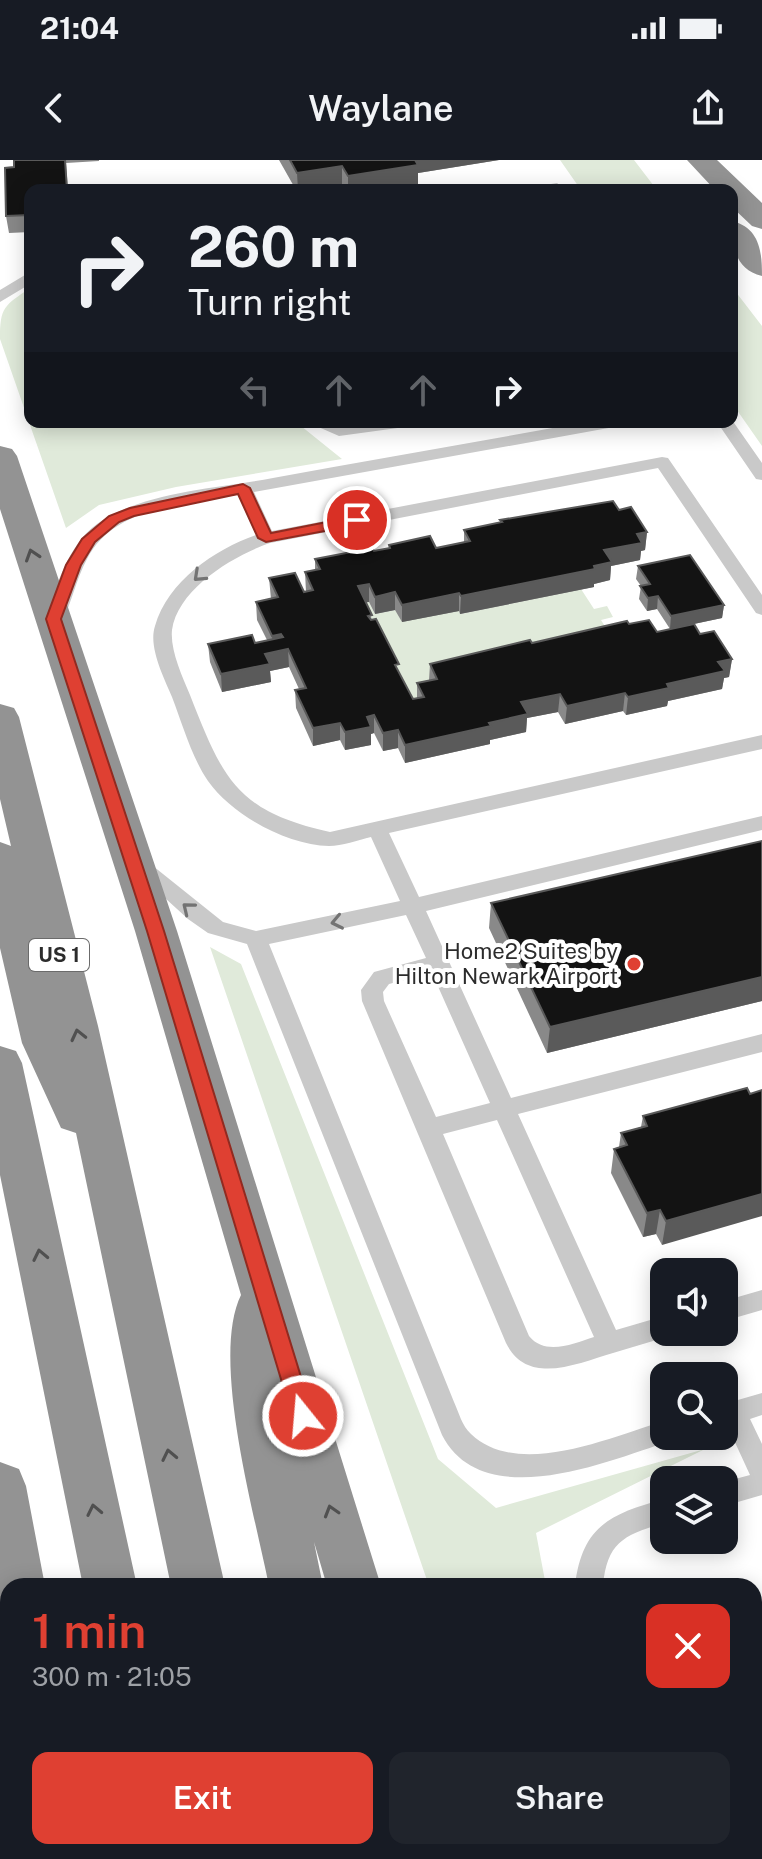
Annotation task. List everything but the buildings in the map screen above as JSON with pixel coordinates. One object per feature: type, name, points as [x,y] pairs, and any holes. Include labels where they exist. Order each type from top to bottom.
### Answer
[{"type":"highway","points":[[681,160],[698,184]]},
{"type":"highway","points":[[701,160],[725,184]]},
{"type":"highway","points":[[738,196],[762,220]]},
{"type":"highway","points":[[738,237],[762,267]]},
{"type":"highway","points":[[0,456],[131,859],[352,1578]]},
{"type":"highway","name":"US 1","points":[[0,717],[69,996],[196,1578]]},
{"type":"highway","points":[[0,857],[44,1043],[112,1194]]},
{"type":"highway","points":[[0,1063],[108,1578]]},
{"type":"highway","points":[[260,1275],[255,1385],[294,1578]]},
{"type":"highway","points":[[0,1486],[17,1578]]},
{"type":"lane","points":[[0,297],[24,281]]},
{"type":"lane","points":[[331,428],[339,431],[361,428]]},
{"type":"lane","points":[[54,619],[80,551],[114,519],[147,507],[580,428]]},
{"type":"lane","points":[[729,428],[762,475]]},
{"type":"lane","points":[[762,609],[662,462],[266,538],[233,550],[199,573],[177,600],[163,629],[166,655],[215,776],[267,822],[330,839],[762,742]]},
{"type":"lane","points":[[243,488],[266,538]]},
{"type":"lane","points":[[131,859],[216,928],[256,939],[413,907],[762,823]]},
{"type":"lane","points":[[378,830],[609,1343]]},
{"type":"lane","points":[[256,939],[441,1402],[459,1439],[473,1453],[509,1467],[556,1463],[650,1436]]},
{"type":"lane","points":[[439,963],[382,978],[372,990],[373,1001],[523,1349],[536,1357],[552,1359],[650,1331]]},
{"type":"lane","points":[[429,1128],[762,1043]]},
{"type":"lane","points":[[738,1307],[762,1300]]},
{"type":"lane","points":[[738,1411],[762,1404]]},
{"type":"lane","points":[[738,1429],[762,1472]]},
{"type":"lane","points":[[738,1490],[762,1483]]},
{"type":"lane","points":[[589,1578],[589,1565],[601,1539],[632,1520],[650,1515]]},
{"type":"green space","points":[[560,160],[634,160],[652,184],[577,184]]},
{"type":"green space","points":[[24,292],[24,408],[0,339],[5,308]]},
{"type":"green space","points":[[738,295],[762,326],[762,446],[738,412]]},
{"type":"green space","points":[[31,428],[303,428],[342,459],[176,487],[99,505],[66,528]]},
{"type":"green space","points":[[581,589],[594,609],[607,606],[613,617],[601,620],[614,641],[413,717],[358,604],[369,602],[375,614],[395,610],[459,611],[461,614]]},
{"type":"green space","points":[[210,947],[241,964],[438,1459],[496,1508],[703,1450],[671,1466],[650,1466],[650,1476],[536,1533],[544,1578],[426,1578]]},
{"type":"place","name":"Home2 Suites by Hilton Newark Airport","points":[[634,964]]},
{"type":"route","points":[[303,1416],[156,931],[54,619],[80,551],[102,528],[130,512],[243,488],[266,538],[357,520]]}]
